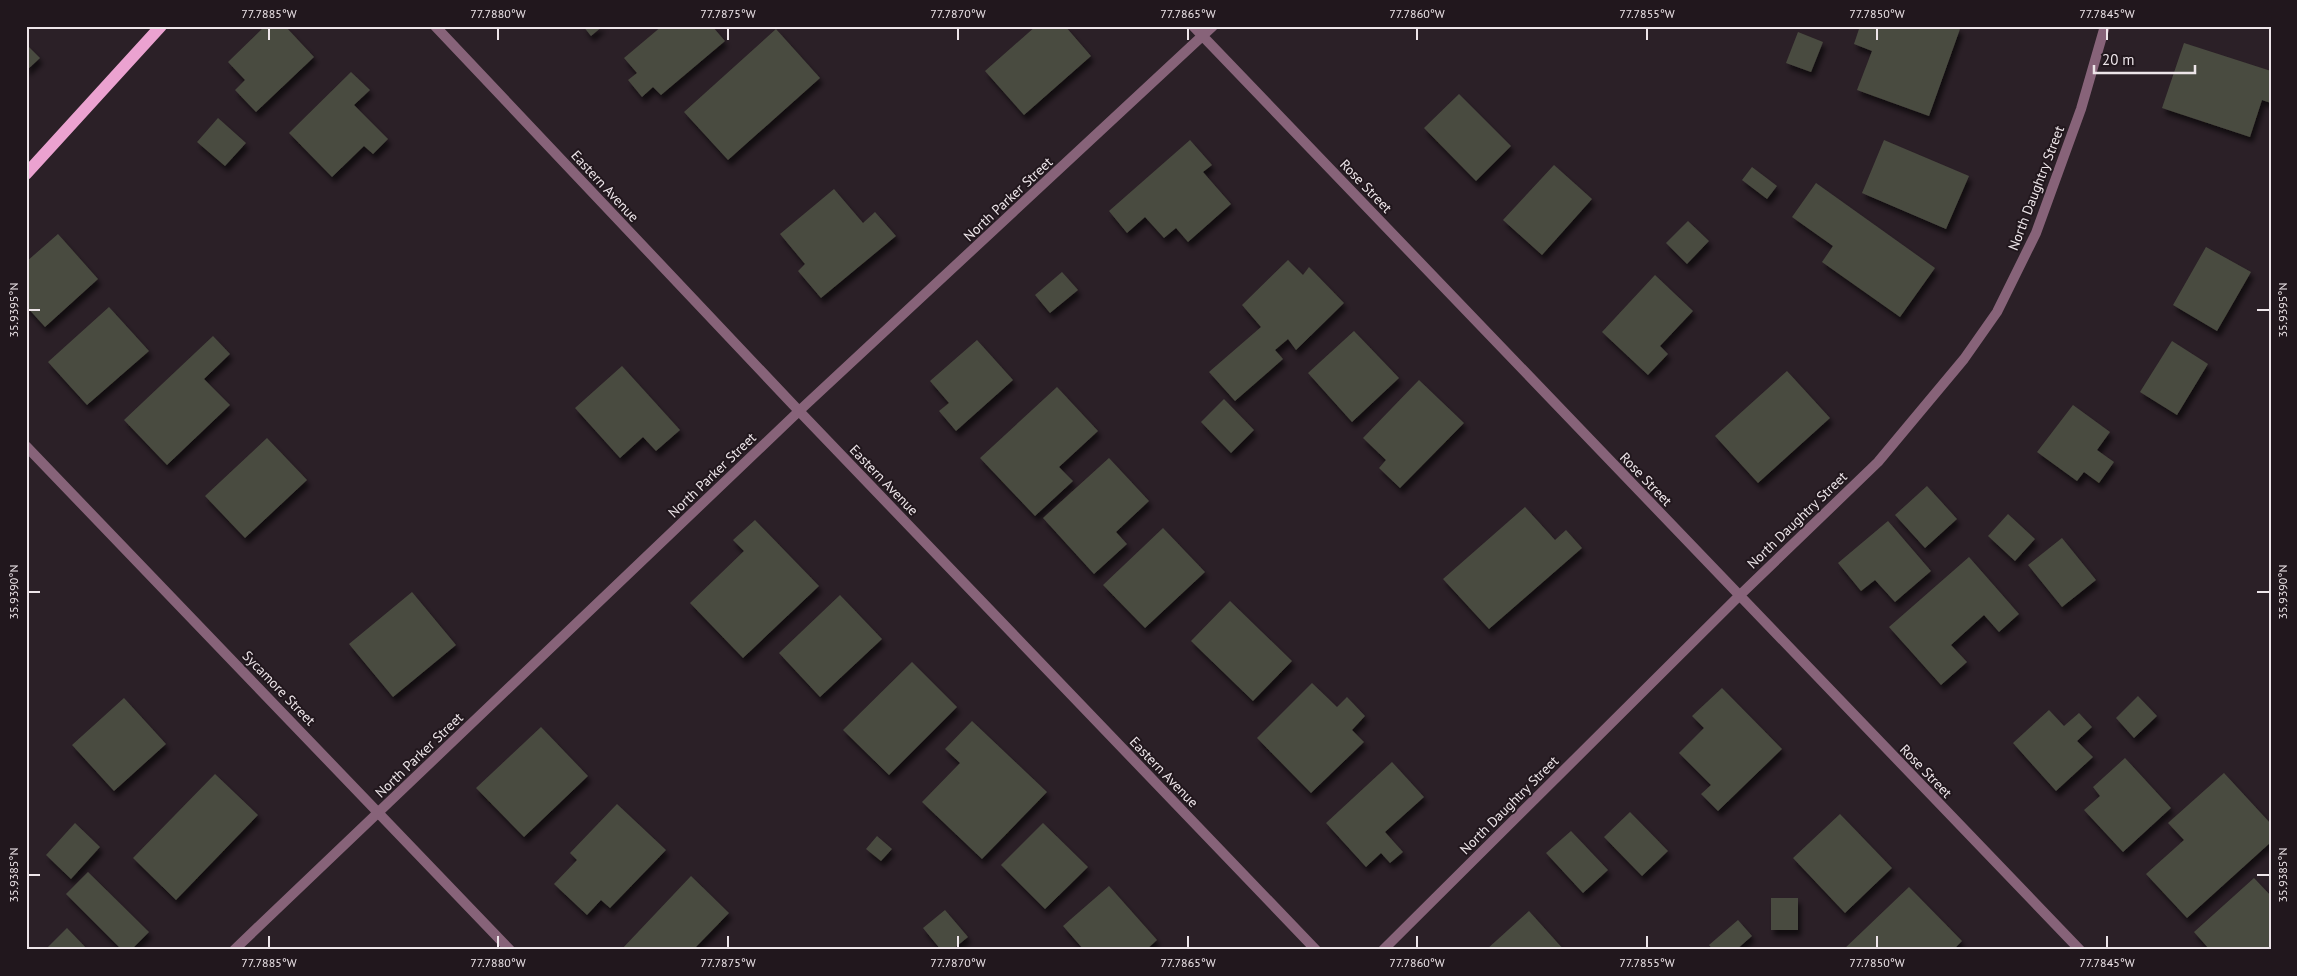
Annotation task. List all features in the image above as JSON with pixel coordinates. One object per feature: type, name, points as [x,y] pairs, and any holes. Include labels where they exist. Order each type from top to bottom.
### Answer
[{"type":"main road","points":[[26,174],[161,26]]},
{"type":"street","name":"Eastern Avenue","points":[[435,26],[799,411],[1316,950]]},
{"type":"street","name":"Rose Street","points":[[1193,26],[2080,950]]},
{"type":"street","name":"North Parker Street","points":[[234,950],[799,411],[1213,26]]},
{"type":"street","name":"North Daughtry Street","points":[[1383,950],[1739,596],[1878,462],[1964,359],[1997,312],[2036,233],[2081,109],[2105,26]]},
{"type":"street","name":"Sycamore Street","points":[[26,446],[510,950]]},
{"type":"building","points":[[265,26],[285,26],[314,57],[256,112],[235,90],[245,80],[228,62]]},
{"type":"building","points":[[583,26],[603,26],[591,36]]},
{"type":"building","points":[[662,26],[712,26],[725,41],[661,95],[653,87],[642,97],[628,80],[637,73],[624,58]]},
{"type":"building","points":[[1036,26],[1065,26],[1091,56],[1024,115],[985,71]]},
{"type":"building","points":[[1860,26],[1952,26],[1960,29],[1929,116],[1857,90],[1872,51],[1854,44]]},
{"type":"building","points":[[776,29],[820,78],[728,160],[684,112]]},
{"type":"building","points":[[1798,32],[1823,42],[1811,72],[1786,63]]},
{"type":"building","points":[[2184,43],[2271,71],[2269,81],[2271,103],[2262,100],[2250,137],[2162,108]]},
{"type":"building","points":[[26,44],[40,58],[26,71]]},
{"type":"building","points":[[351,72],[370,90],[354,105],[388,139],[373,154],[364,146],[332,177],[289,133]]},
{"type":"building","points":[[1459,94],[1511,146],[1476,181],[1424,128]]},
{"type":"building","points":[[218,118],[246,143],[225,166],[197,142]]},
{"type":"building","points":[[1190,140],[1212,165],[1203,172],[1231,204],[1188,242],[1176,228],[1164,238],[1145,217],[1127,233],[1109,211]]},
{"type":"building","points":[[1884,140],[1969,176],[1946,229],[1862,193]]},
{"type":"building","points":[[1554,165],[1592,199],[1542,255],[1503,220]]},
{"type":"building","points":[[1752,167],[1777,186],[1767,199],[1742,180]]},
{"type":"building","points":[[1816,183],[1935,268],[1900,317],[1822,262],[1833,246],[1792,217]]},
{"type":"building","points":[[834,189],[863,223],[875,212],[896,236],[821,298],[798,271],[805,264],[780,234]]},
{"type":"building","points":[[1688,221],[1709,241],[1687,264],[1666,243]]},
{"type":"building","points":[[58,234],[98,279],[45,327],[26,306],[26,262]]},
{"type":"building","points":[[2206,247],[2251,272],[2217,331],[2173,305]]},
{"type":"building","points":[[1288,260],[1303,275],[1309,267],[1344,303],[1296,350],[1288,339],[1275,350],[1283,359],[1235,401],[1209,372],[1261,327],[1242,305]]},
{"type":"building","points":[[1062,272],[1078,290],[1050,313],[1035,295]]},
{"type":"building","points":[[1655,275],[1693,311],[1660,346],[1668,354],[1648,375],[1602,332]]},
{"type":"building","points":[[109,307],[149,351],[87,405],[48,362]]},
{"type":"building","points":[[1354,331],[1399,378],[1352,422],[1308,373]]},
{"type":"building","points":[[213,336],[230,354],[204,379],[230,405],[167,465],[124,420]]},
{"type":"building","points":[[977,340],[1013,380],[956,431],[939,411],[949,403],[930,381]]},
{"type":"building","points":[[2172,341],[2208,364],[2177,415],[2140,392]]},
{"type":"building","points":[[622,366],[680,430],[656,451],[643,437],[620,458],[575,408]]},
{"type":"building","points":[[1787,371],[1830,418],[1758,483],[1715,436]]},
{"type":"building","points":[[1419,380],[1464,423],[1400,488],[1379,468],[1386,460],[1363,438]]},
{"type":"building","points":[[1057,387],[1098,431],[1059,467],[1073,481],[1035,516],[980,458]]},
{"type":"building","points":[[1224,399],[1254,430],[1231,453],[1201,422]]},
{"type":"building","points":[[2073,405],[2110,432],[2097,450],[2114,462],[2099,483],[2084,472],[2077,481],[2037,452]]},
{"type":"building","points":[[267,438],[307,480],[245,538],[205,496]]},
{"type":"building","points":[[1109,458],[1149,501],[1116,532],[1127,544],[1094,574],[1043,518]]},
{"type":"building","points":[[1927,486],[1957,519],[1925,548],[1895,515]]},
{"type":"building","points":[[1525,507],[1555,540],[1566,530],[1582,548],[1489,629],[1443,579]]},
{"type":"building","points":[[2008,514],[2035,539],[2015,561],[1988,536]]},
{"type":"building","points":[[755,520],[819,586],[743,658],[690,603],[744,551],[733,540]]},
{"type":"building","points":[[1888,521],[1931,571],[1895,602],[1875,580],[1861,591],[1838,563]]},
{"type":"building","points":[[1163,528],[1205,572],[1145,628],[1103,585]]},
{"type":"building","points":[[2062,538],[2096,580],[2062,607],[2028,565]]},
{"type":"building","points":[[1969,557],[2019,614],[1999,632],[1984,615],[1951,645],[1967,662],[1941,685],[1889,627]]},
{"type":"building","points":[[412,592],[456,645],[393,697],[349,644]]},
{"type":"building","points":[[840,595],[882,639],[820,697],[779,653]]},
{"type":"building","points":[[1230,601],[1292,661],[1253,701],[1191,641]]},
{"type":"building","points":[[912,662],[957,707],[889,775],[843,730]]},
{"type":"building","points":[[1312,683],[1337,707],[1347,697],[1365,716],[1352,730],[1364,742],[1311,793],[1257,738]]},
{"type":"building","points":[[1722,688],[1782,749],[1718,811],[1701,794],[1711,785],[1679,753],[1704,728],[1692,716]]},
{"type":"building","points":[[2138,696],[2157,716],[2134,738],[2116,718]]},
{"type":"building","points":[[124,698],[166,744],[114,791],[72,745]]},
{"type":"building","points":[[2049,710],[2064,726],[2079,713],[2092,727],[2077,741],[2093,757],[2056,791],[2013,743]]},
{"type":"building","points":[[972,721],[1047,792],[982,859],[922,802],[960,763],[945,749]]},
{"type":"building","points":[[541,727],[588,776],[524,837],[476,788]]},
{"type":"building","points":[[2125,758],[2171,808],[2123,852],[2084,810],[2100,796],[2093,787]]},
{"type":"building","points":[[1392,762],[1424,797],[1385,832],[1403,852],[1390,863],[1381,853],[1366,867],[1326,823]]},
{"type":"building","points":[[2224,773],[2271,824],[2271,842],[2187,918],[2146,874],[2184,840],[2168,823]]},
{"type":"building","points":[[215,774],[258,815],[176,900],[133,858]]},
{"type":"building","points":[[617,804],[666,850],[610,908],[601,900],[587,915],[554,884],[577,860],[570,853]]},
{"type":"building","points":[[1630,812],[1668,851],[1642,876],[1604,837]]},
{"type":"building","points":[[1840,814],[1892,868],[1845,913],[1793,858]]},
{"type":"building","points":[[75,823],[100,847],[71,879],[46,855]]},
{"type":"building","points":[[1043,823],[1088,867],[1045,909],[1001,865]]},
{"type":"building","points":[[1571,831],[1608,870],[1583,893],[1546,853]]},
{"type":"building","points":[[877,836],[892,849],[881,861],[866,849]]},
{"type":"building","points":[[88,872],[149,932],[131,950],[122,950],[66,894]]},
{"type":"building","points":[[691,876],[729,913],[693,950],[621,950]]},
{"type":"building","points":[[2254,878],[2271,896],[2271,945],[2265,950],[2210,950],[2194,932]]},
{"type":"building","points":[[1109,886],[1157,940],[1146,950],[1084,950],[1063,926]]},
{"type":"building","points":[[1909,887],[1962,941],[1953,950],[1843,950]]},
{"type":"building","points":[[1771,898],[1798,898],[1798,930],[1771,930]]},
{"type":"building","points":[[945,910],[968,937],[952,950],[941,950],[923,928]]},
{"type":"building","points":[[1529,911],[1564,950],[1486,950]]},
{"type":"building","points":[[1738,920],[1752,936],[1736,950],[1713,950],[1709,945]]},
{"type":"building","points":[[67,928],[88,950],[45,950]]}]
